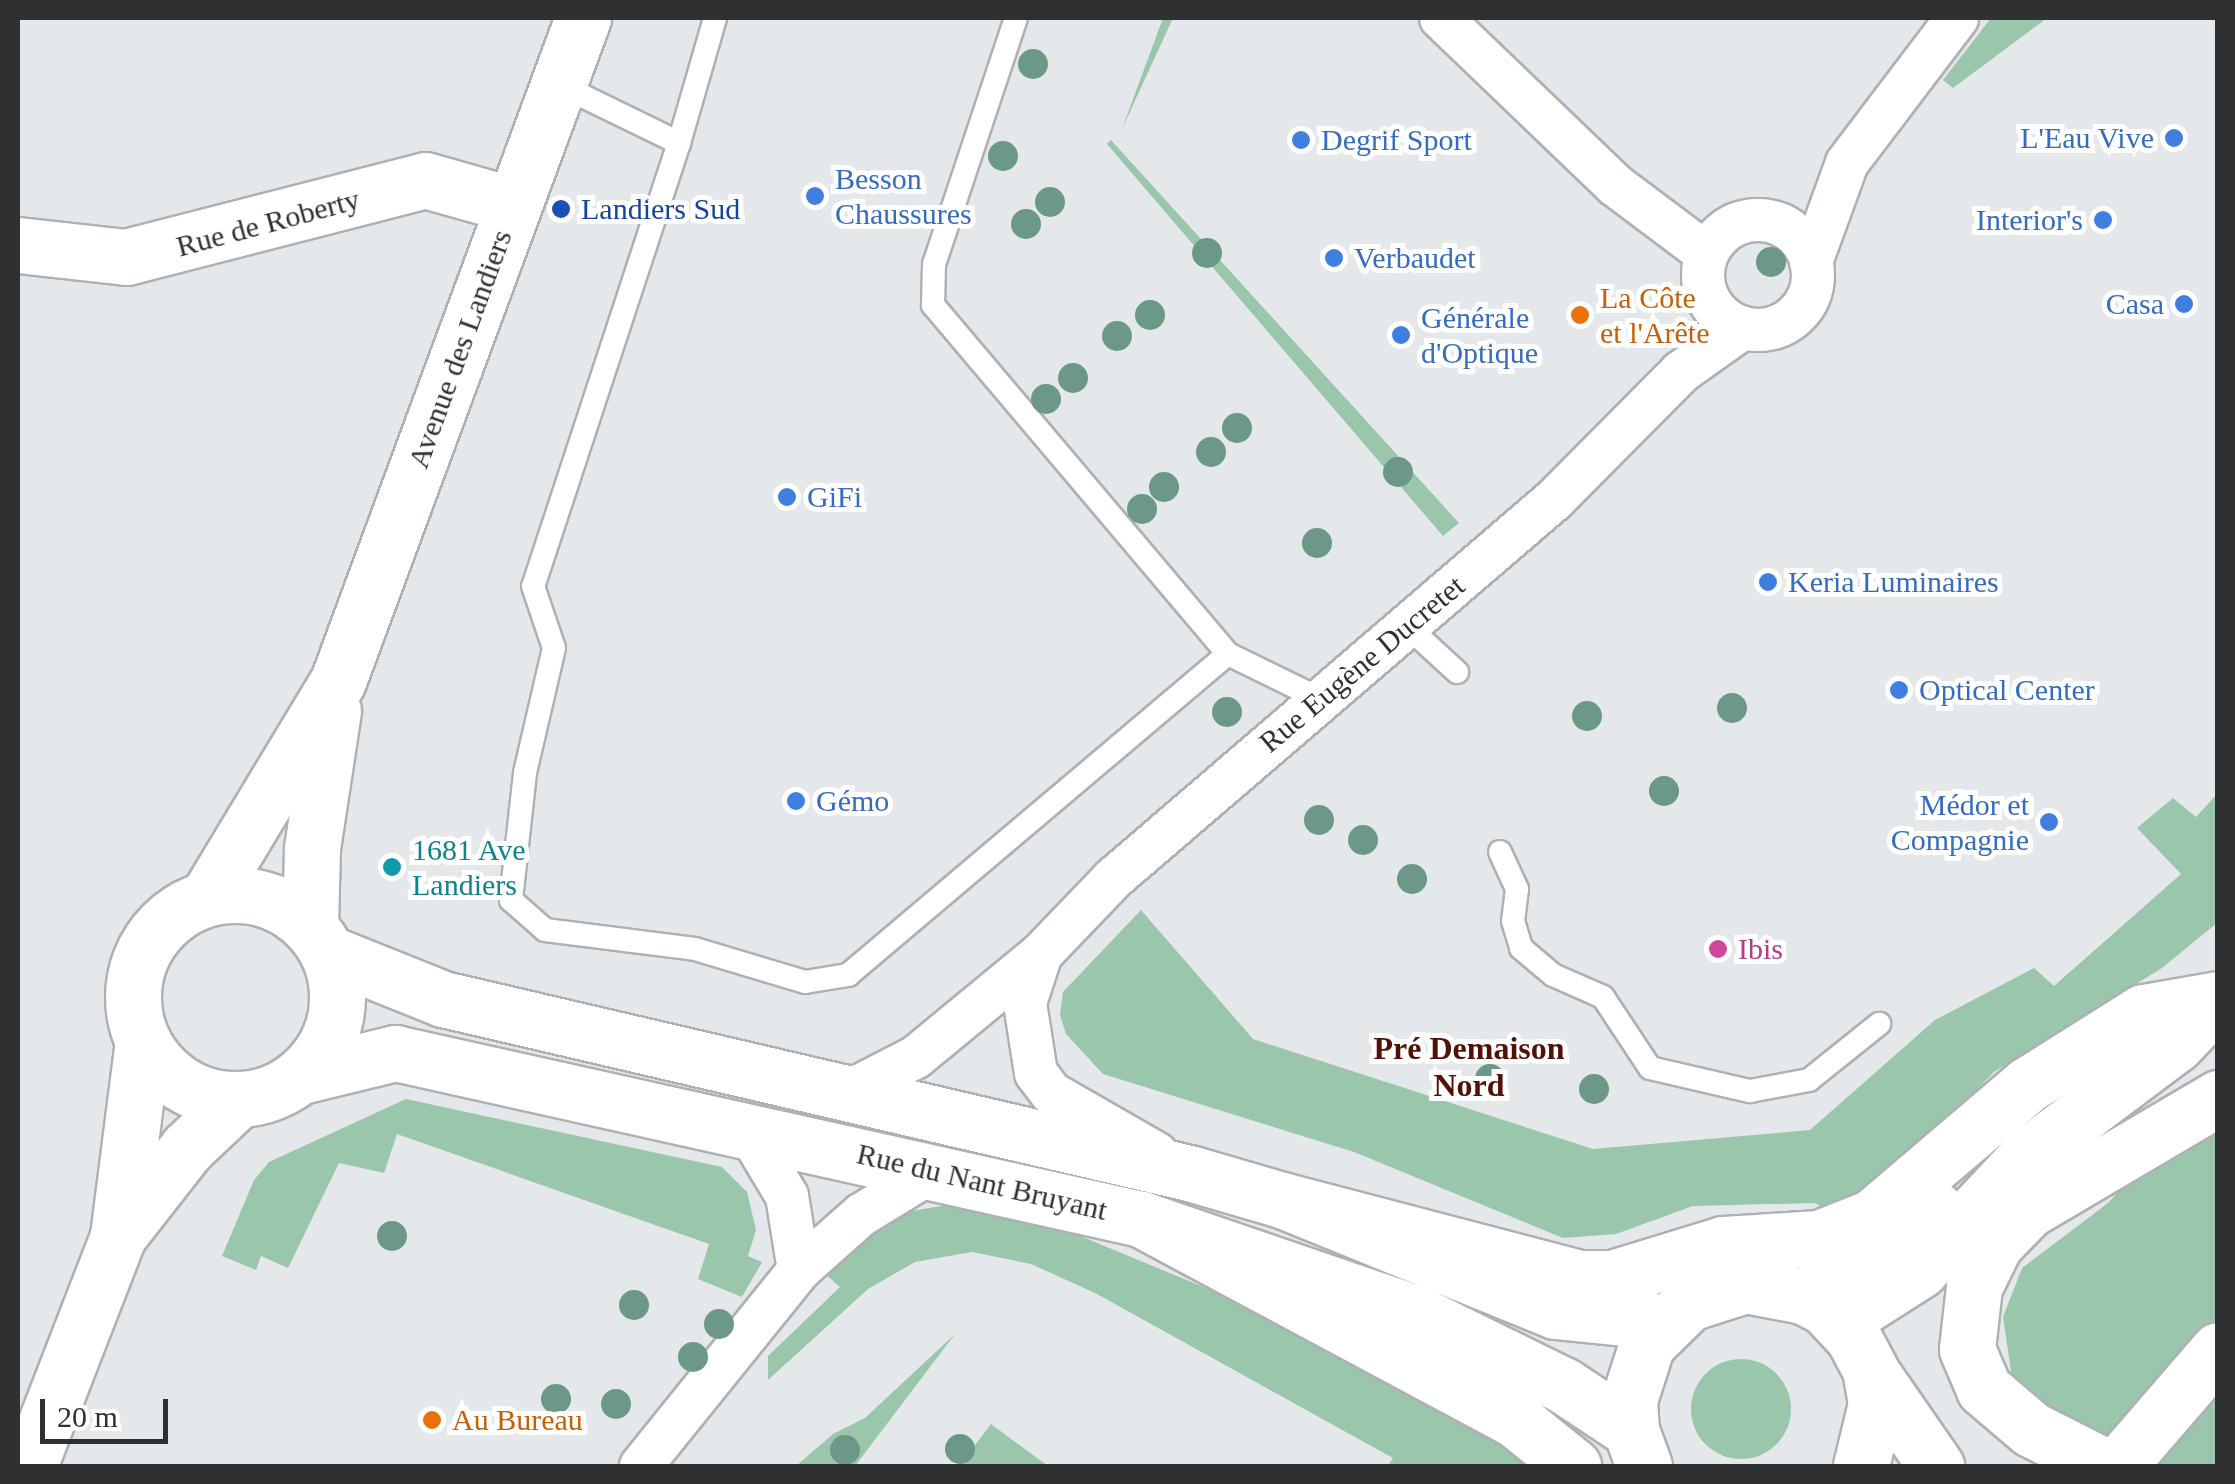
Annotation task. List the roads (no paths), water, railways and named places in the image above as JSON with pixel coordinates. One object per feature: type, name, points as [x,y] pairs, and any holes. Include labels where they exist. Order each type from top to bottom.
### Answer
[{"type":"main road","name":"Avenue des Landiers","points":[[207,898],[338,681],[582,18]]},
{"type":"main road","name":"Rue de Roberty","points":[[18,246],[126,257],[425,180],[514,204]]},
{"type":"main road","name":"Avenue des Landiers","points":[[319,940],[312,848],[338,681]]},
{"type":"main road","points":[[29,1466],[118,1236],[143,1042],[134,1012],[144,950],[181,909],[207,898],[243,894],[280,904],[319,940],[336,978],[332,1032],[301,1076],[272,1093],[240,1099],[183,1084],[143,1042]]},
{"type":"main road","name":"Rue du Nant Bruyant","points":[[319,940],[443,1000],[1192,1174],[1282,1200],[1555,1311],[1665,1322]]},
{"type":"main road","points":[[1282,1200],[1580,1278],[1612,1278],[1723,1244],[1819,1238],[1872,1217],[2028,1085],[2143,1012],[2218,999]]},
{"type":"main road","points":[[1821,1308],[1920,1270],[2028,1156],[2176,1044],[2218,999]]},
{"type":"main road","name":"Rue du Nant Bruyant","points":[[301,1076],[395,1053],[936,1169],[1141,1220],[1418,1314],[1564,1386],[1637,1448]]},
{"type":"main road","points":[[2104,1466],[2031,1428],[1984,1388],[1967,1349],[1968,1308],[1982,1264],[2028,1210],[2218,1098]]},
{"type":"main road","points":[[118,1236],[187,1148],[240,1099]]},
{"type":"main road","points":[[1141,1220],[1517,1420],[1573,1466]]},
{"type":"main road","points":[[1637,1448],[1635,1371],[1665,1322],[1689,1303],[1745,1286],[1821,1308],[1870,1370],[1910,1438],[1936,1466]]},
{"type":"main road","points":[[2118,1466],[2218,1350]]},
{"type":"main road","points":[[1861,1466],[1876,1404],[1870,1370]]},
{"type":"street","points":[[1441,18],[1707,274],[1715,309],[1742,328],[1774,328],[1800,310],[1813,279],[1811,262],[1794,233],[1763,220]]},
{"type":"street","points":[[1811,262],[1847,163],[1957,18]]},
{"type":"street","points":[[1707,274],[1733,226],[1763,220],[1847,163]]},
{"type":"street","name":"Rue Eugène Ducretet","points":[[1681,372],[1707,274]]},
{"type":"street","name":"Rue Eugène Ducretet","points":[[848,1092],[916,1058],[1041,954],[1114,878],[1554,500],[1681,372],[1742,328]]},
{"type":"street","name":"Rue Eugène Ducretet","points":[[1041,954],[1025,1003],[1036,1073],[1051,1092],[1192,1174]]},
{"type":"street","points":[[747,1129],[787,1196],[800,1270]]},
{"type":"street","points":[[640,1466],[800,1270],[862,1215],[936,1169]]},
{"type":"lane","points":[[715,18],[679,142],[533,586],[554,648],[524,773],[511,900],[544,930],[695,949],[804,982],[848,976],[1228,654]]},
{"type":"lane","points":[[1016,18],[934,264],[934,305],[1228,654],[1320,699]]},
{"type":"lane","points":[[558,84],[679,142]]},
{"type":"lane","points":[[1407,626],[1457,672]]},
{"type":"lane","points":[[1500,852],[1517,890],[1513,921],[1521,948],[1553,975],[1603,998],[1650,1068],[1750,1091],[1789,1084],[1808,1080],[1878,1024]]},
{"type":"place","name":"L'Eau Vive","points":[[2174,138]]},
{"type":"place","name":"Degrif Sport","points":[[1301,140]]},
{"type":"place","name":"Besson Chaussures","points":[[815,196]]},
{"type":"place","name":"Landiers Sud","points":[[561,209]]},
{"type":"place","name":"Interior's","points":[[2103,220]]},
{"type":"place","name":"Verbaudet","points":[[1334,258]]},
{"type":"place","name":"Casa","points":[[2184,304]]},
{"type":"place","name":"La Côte et l'Arête","points":[[1580,315]]},
{"type":"place","name":"Générale d'Optique","points":[[1401,335]]},
{"type":"place","name":"GiFi","points":[[787,497]]},
{"type":"place","name":"Keria Luminaires","points":[[1768,582]]},
{"type":"place","name":"Optical Center","points":[[1899,690]]},
{"type":"place","name":"Gémo","points":[[796,801]]},
{"type":"place","name":"Médor et Compagnie","points":[[2049,822]]},
{"type":"place","name":"1681 Ave Landiers","points":[[392,867]]},
{"type":"place","name":"Ibis","points":[[1718,949]]},
{"type":"place","name":"Au Bureau","points":[[432,1420]]},
{"type":"district","name":"Pré Demaison Nord","points":[[1469,1068]]}]
